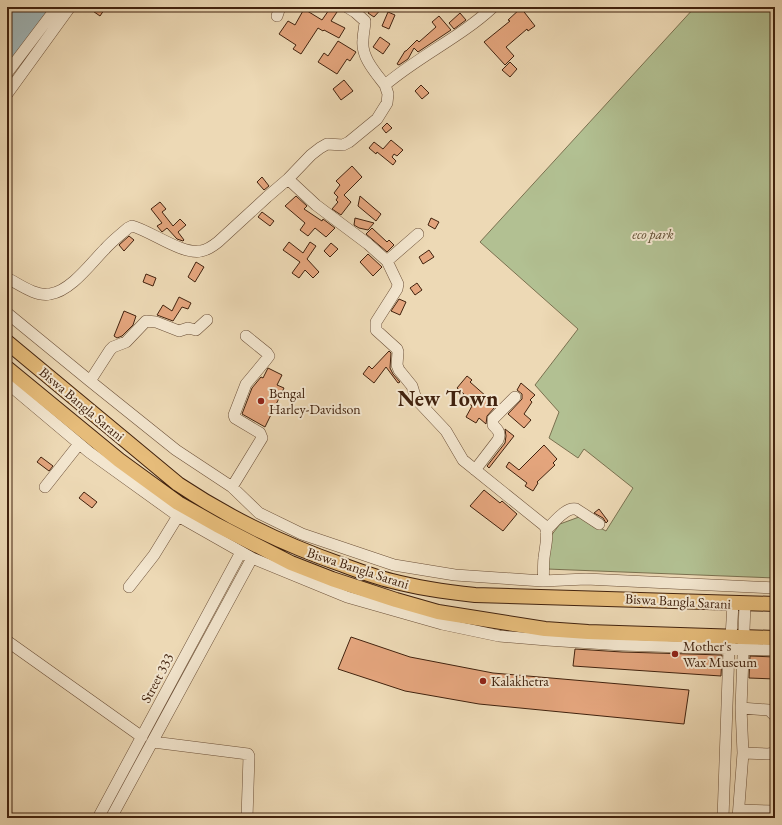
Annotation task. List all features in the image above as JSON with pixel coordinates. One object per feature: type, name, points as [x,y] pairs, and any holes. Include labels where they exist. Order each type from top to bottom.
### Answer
[{"type":"main road","name":"Biswa Bangla Sarani","points":[[7,342],[178,484],[198,497],[273,538],[307,552],[392,581],[430,590],[475,595],[775,604]]},
{"type":"main road","name":"Biswa Bangla Sarani","points":[[7,368],[113,455],[178,503],[291,563],[332,579],[438,612],[545,629],[737,643],[775,638]]},
{"type":"street","points":[[7,73],[57,7]]},
{"type":"street","points":[[7,94],[70,7]]},
{"type":"street","points":[[7,278],[42,294],[57,292],[77,279],[105,248],[132,226],[187,250],[197,252],[203,251],[218,242],[320,148],[327,144],[343,145],[349,142],[377,119],[387,103],[388,94],[385,85],[371,67],[363,52],[365,21],[347,7]]},
{"type":"street","points":[[385,85],[494,7]]},
{"type":"street","points":[[288,179],[316,205],[368,244],[387,261],[398,284],[397,289],[376,322],[375,328],[397,349],[397,365],[399,370],[412,386],[416,399],[446,430],[463,460],[545,526],[543,581]]},
{"type":"street","points":[[387,261],[418,234]]},
{"type":"street","points":[[7,312],[176,450],[232,487],[259,513],[302,534],[394,565],[454,575],[543,581],[586,580],[775,588]]},
{"type":"street","points":[[90,381],[110,350],[113,347],[126,342],[146,321],[156,322],[179,331],[188,328],[196,330],[207,320]]},
{"type":"street","points":[[232,487],[262,438],[260,433],[235,418],[234,415],[246,384],[269,356],[246,336]]},
{"type":"street","points":[[7,383],[79,444],[178,516],[252,558],[366,604],[442,624],[499,636],[615,645],[737,643],[775,650]]},
{"type":"street","points":[[475,470],[500,436],[500,433],[493,425],[493,419],[515,397]]},
{"type":"street","points":[[45,487],[79,444]]},
{"type":"street","points":[[546,530],[565,512],[572,508],[599,524]]},
{"type":"street","points":[[129,587],[154,555],[178,516]]},
{"type":"street","name":"Street 333","points":[[98,818],[241,552]]},
{"type":"street","name":"Street 333","points":[[111,818],[252,558]]},
{"type":"street","points":[[723,818],[739,604]]},
{"type":"street","points":[[7,641],[142,737]]},
{"type":"street","points":[[737,643],[743,753],[738,814],[775,811]]},
{"type":"street","points":[[741,708],[770,710],[775,716]]},
{"type":"street","points":[[153,742],[248,754],[247,818]]},
{"type":"street","points":[[743,753],[775,753]]},
{"type":"green space","name":"eco park","points":[[695,7],[775,7],[775,578],[547,569],[547,541],[560,524],[579,517],[606,531],[633,488],[584,449],[578,458],[549,438],[559,412],[535,385],[578,329],[480,242]]},
{"type":"water","points":[[7,7],[50,7],[7,67]]},
{"type":"building","points":[[87,7],[106,7],[100,16]]},
{"type":"building","points":[[331,7],[337,12],[331,21],[345,28],[339,38],[318,28],[301,54],[293,49],[296,45],[279,34],[288,21],[295,25],[304,9],[322,20]]},
{"type":"building","points":[[373,7],[383,7],[374,17],[368,13]]},
{"type":"building","points":[[521,8],[535,26],[528,31],[527,29],[506,47],[514,56],[505,65],[484,42],[510,21],[508,20]]},
{"type":"building","points":[[388,12],[395,15],[389,29],[382,26]]},
{"type":"building","points":[[460,13],[466,20],[454,29],[449,23]]},
{"type":"building","points":[[439,16],[451,30],[418,52],[414,48],[408,59],[399,65],[397,64],[405,51],[417,40],[419,42],[436,27],[432,22]]},
{"type":"building","points":[[380,37],[390,44],[383,54],[373,47]]},
{"type":"building","points":[[338,41],[356,52],[350,61],[347,59],[337,74],[318,62],[324,53],[328,56]]},
{"type":"building","points":[[510,62],[517,69],[510,77],[502,70]]},
{"type":"building","points":[[344,80],[353,91],[341,100],[333,89]]},
{"type":"building","points":[[421,85],[429,93],[422,99],[415,91]]},
{"type":"building","points":[[387,123],[392,128],[386,133],[382,128]]},
{"type":"building","points":[[391,140],[403,150],[397,156],[394,154],[392,157],[396,161],[393,165],[377,152],[376,154],[369,148],[374,142],[383,149]]},
{"type":"building","points":[[352,166],[362,177],[344,195],[351,202],[341,215],[332,209],[338,202],[336,200],[338,197],[334,193],[340,185],[336,181]]},
{"type":"building","points":[[262,177],[269,186],[264,190],[257,182]]},
{"type":"building","points":[[296,196],[307,206],[304,209],[322,221],[323,219],[335,228],[326,237],[315,228],[308,236],[300,230],[305,223],[285,206]]},
{"type":"building","points":[[360,196],[381,214],[376,221],[358,206]]},
{"type":"building","points":[[160,202],[166,209],[162,212],[173,226],[180,219],[186,225],[178,232],[184,240],[183,241],[177,239],[167,228],[162,232],[157,226],[162,223],[151,209]]},
{"type":"building","points":[[262,212],[274,221],[270,226],[258,217]]},
{"type":"building","points":[[355,218],[374,223],[368,230],[359,228],[354,225]]},
{"type":"building","points":[[431,218],[439,222],[435,229],[428,225]]},
{"type":"building","points":[[372,228],[387,242],[389,240],[394,245],[387,252],[366,234]]},
{"type":"building","points":[[129,236],[134,240],[124,251],[119,245]]},
{"type":"building","points":[[289,242],[303,253],[310,242],[316,246],[307,259],[319,272],[313,278],[305,270],[299,278],[292,273],[300,262],[283,250]]},
{"type":"building","points":[[331,243],[338,249],[330,257],[324,251]]},
{"type":"building","points":[[429,250],[434,257],[423,264],[419,257]]},
{"type":"building","points":[[368,254],[382,267],[373,276],[360,262]]},
{"type":"building","points":[[196,262],[204,267],[195,282],[188,277]]},
{"type":"building","points":[[146,274],[156,278],[153,286],[143,282]]},
{"type":"building","points":[[417,283],[422,290],[415,295],[410,288]]},
{"type":"building","points":[[179,297],[191,303],[188,309],[182,307],[173,321],[157,315],[163,305],[172,311]]},
{"type":"building","points":[[399,299],[406,302],[400,315],[391,311]]},
{"type":"building","points":[[124,311],[136,316],[133,325],[122,336],[117,338],[114,336]]},
{"type":"building","points":[[389,351],[391,353],[390,368],[400,382],[398,383],[386,367],[374,383],[363,374],[369,366],[372,369]]},
{"type":"building","name":"Bengal Harley-Davidson","points":[[268,368],[282,375],[277,385],[284,388],[265,427],[242,414],[252,388],[261,377],[263,378]]},
{"type":"building","points":[[467,376],[472,380],[470,382],[487,397],[485,399],[495,407],[487,416],[486,424],[479,418],[476,423],[466,417],[472,406],[461,397],[464,394],[457,388]]},
{"type":"building","points":[[521,383],[535,395],[530,400],[532,402],[524,414],[531,420],[524,428],[508,414],[522,399],[522,394],[517,390]]},
{"type":"building","points":[[505,429],[514,436],[489,468],[487,466],[505,443]]},
{"type":"building","points":[[544,445],[557,459],[553,463],[555,465],[537,482],[538,483],[533,491],[525,486],[527,483],[506,467],[509,462],[519,470]]},
{"type":"building","points":[[41,457],[53,466],[49,471],[37,462]]},
{"type":"building","points":[[484,490],[500,503],[502,501],[517,514],[503,531],[470,506]]},
{"type":"building","points":[[84,492],[97,502],[92,508],[79,498]]},
{"type":"building","points":[[599,509],[608,521],[606,523],[603,518],[594,513]]},
{"type":"building","name":"Kalakhetra","points":[[351,637],[410,657],[493,673],[689,690],[684,724],[479,704],[405,691],[338,669]]},
{"type":"building","points":[[575,649],[722,655],[721,676],[573,666]]},
{"type":"building","points":[[750,656],[775,657],[775,679],[749,678]]},
{"type":"place","name":"Bengal Harley-Davidson","points":[[261,401]]},
{"type":"place","name":"Mother's Wax Museum","points":[[675,654]]},
{"type":"place","name":"Kalakhetra","points":[[483,681]]},
{"type":"district","name":"New Town","points":[[448,398]]}]
